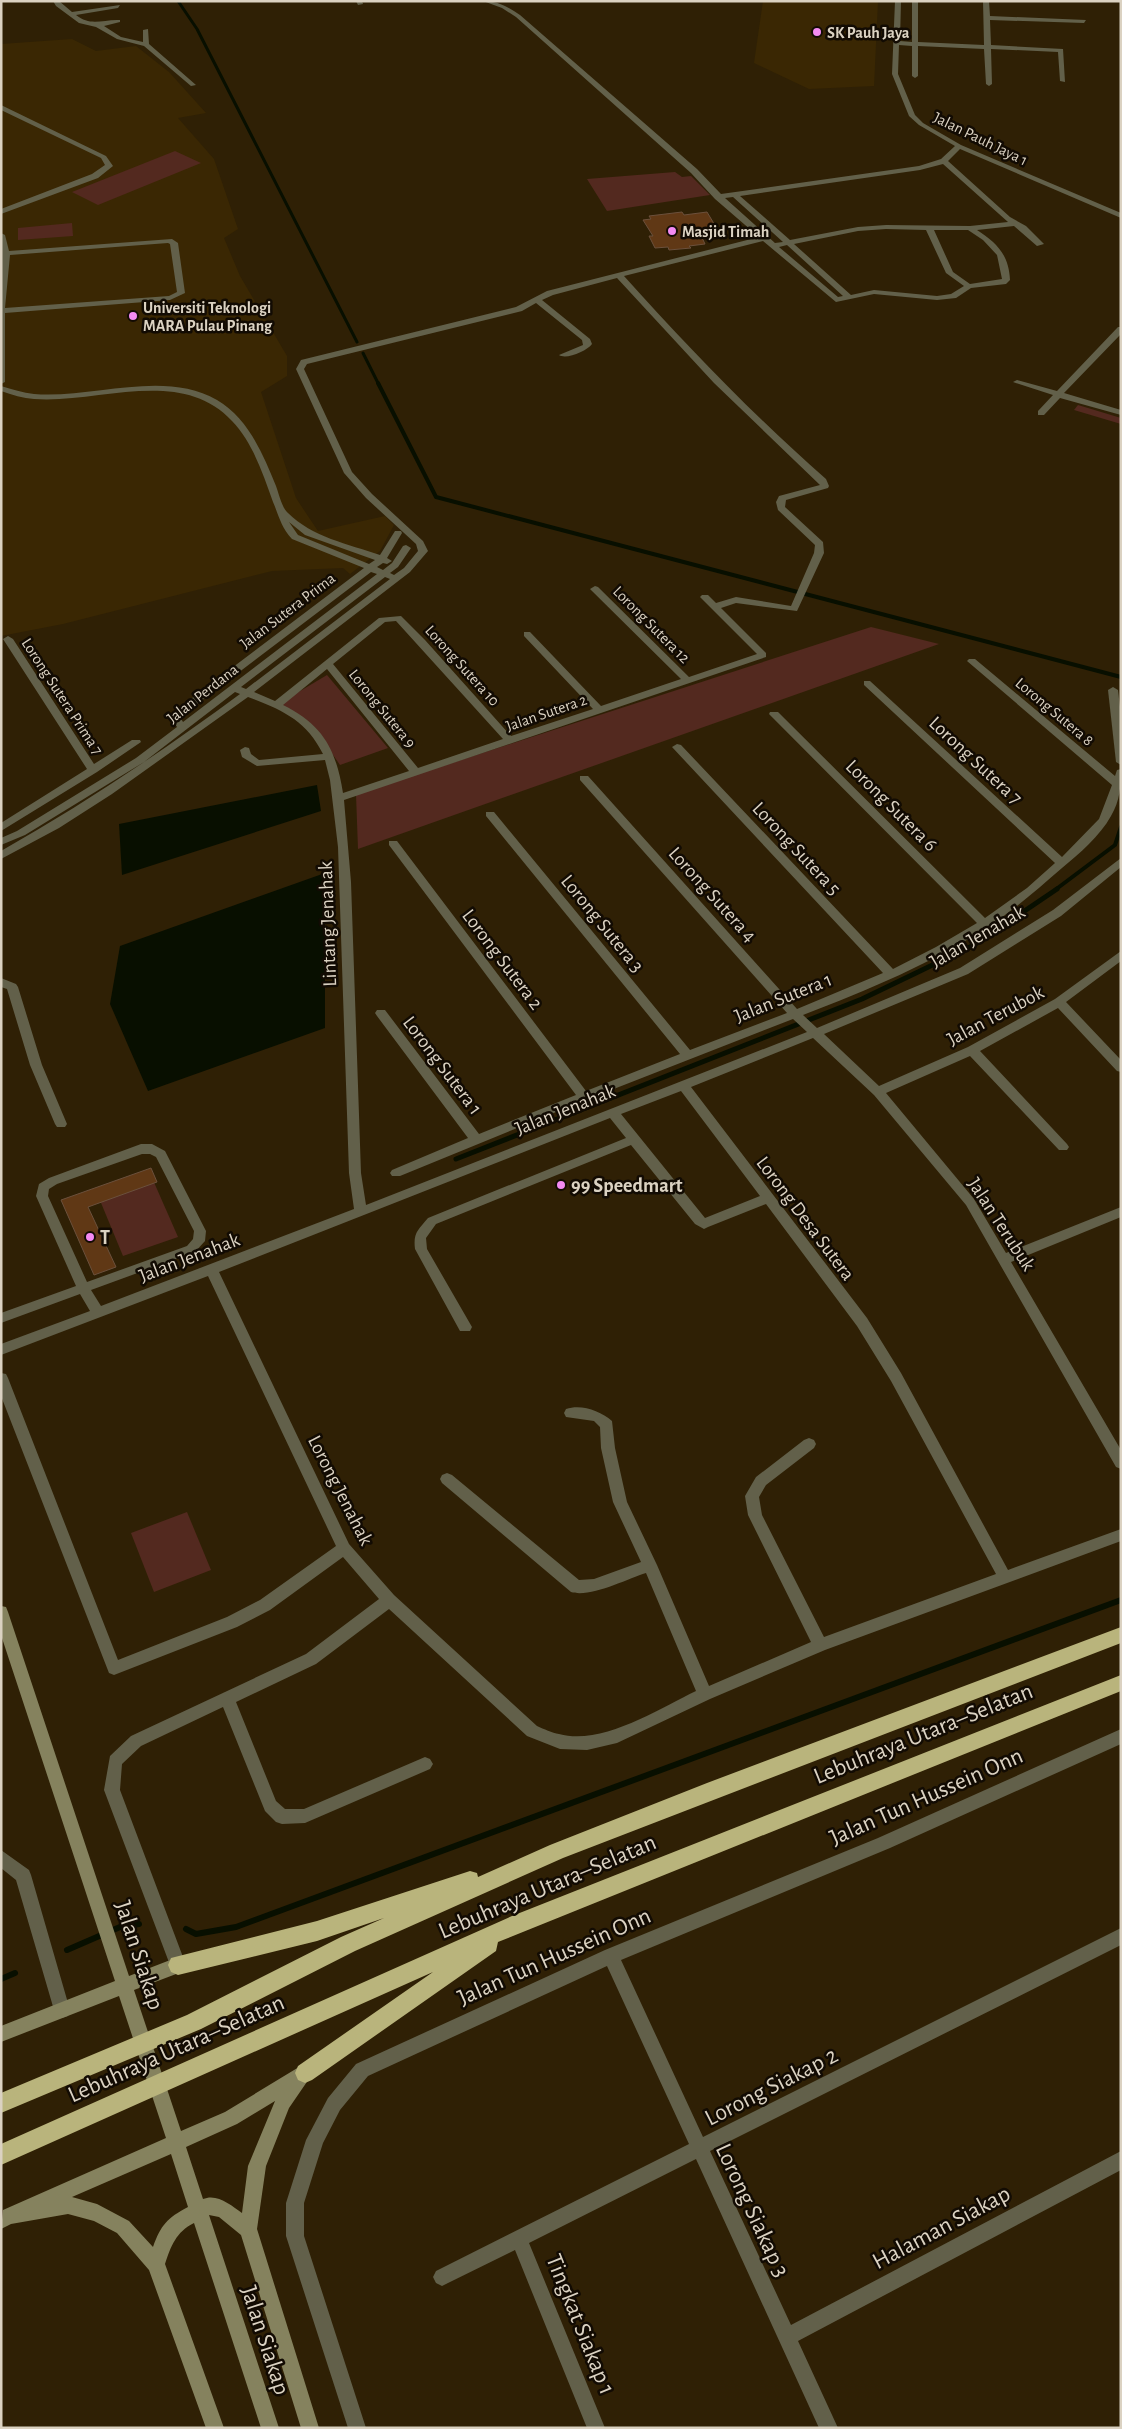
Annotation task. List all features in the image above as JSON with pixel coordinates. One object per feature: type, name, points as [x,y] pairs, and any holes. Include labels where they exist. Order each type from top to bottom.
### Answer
[{"type":"highway","name":"Lebuhraya Utara–Selatan","points":[[1,2103],[194,2022],[348,1944],[557,1852],[707,1792],[1121,1635]]},
{"type":"highway","name":"Lebuhraya Utara–Selatan","points":[[1,2155],[519,1923],[1121,1683]]},
{"type":"highway","points":[[178,1965],[318,1932],[557,1852]]},
{"type":"highway","points":[[305,2073],[519,1923]]},
{"type":"main road","name":"Jalan Siakap","points":[[1,1612],[270,2428]]},
{"type":"main road","points":[[1,2034],[178,1965]]},
{"type":"main road","points":[[5,2218],[231,2118],[305,2073]]},
{"type":"main road","points":[[305,2073],[283,2102],[257,2166],[248,2229],[310,2428]]},
{"type":"main road","points":[[5,2218],[68,2205],[97,2213],[124,2228],[156,2264],[215,2428]]},
{"type":"main road","points":[[156,2264],[167,2234],[179,2221],[207,2206],[223,2209],[248,2229]]},
{"type":"street","points":[[56,1],[58,5],[81,22],[98,24],[118,21]]},
{"type":"street","points":[[486,1],[504,7],[518,16],[694,171],[718,197],[836,300],[883,292],[937,298],[953,296],[970,286],[1003,282],[1006,280],[1006,264],[1002,254],[970,228]]},
{"type":"street","name":"Jalan Pauh Jaya 1","points":[[898,1],[895,74],[912,116],[937,135],[959,146],[1121,216]]},
{"type":"street","points":[[914,76],[915,1]]},
{"type":"street","points":[[986,1],[989,84]]},
{"type":"street","points":[[72,14],[118,6]]},
{"type":"street","points":[[986,18],[1084,21]]},
{"type":"street","points":[[98,24],[119,38],[146,45],[193,85]]},
{"type":"street","points":[[146,30],[146,45]]},
{"type":"street","points":[[896,43],[1061,50],[1063,80]]},
{"type":"street","points":[[1,107],[104,157],[109,166],[95,176],[1,212]]},
{"type":"street","points":[[718,197],[920,168],[944,161],[959,146]]},
{"type":"street","points":[[944,161],[1014,224],[1023,228],[1040,244]]},
{"type":"street","points":[[734,194],[786,243],[850,297]]},
{"type":"street","points":[[773,246],[858,230],[886,227],[970,228],[1014,224]]},
{"type":"street","points":[[929,228],[950,273],[970,286]]},
{"type":"street","points":[[1,235],[6,252],[1,311],[1,382]]},
{"type":"street","points":[[563,355],[586,348],[588,344],[586,339],[536,299],[550,293],[764,238]]},
{"type":"street","points":[[1,311],[170,298],[181,294],[174,242],[6,252]]},
{"type":"street","points":[[619,275],[697,362],[790,452],[823,481],[825,486],[782,498],[780,502],[781,508],[820,544],[820,554],[794,609],[789,610],[770,604],[755,605],[736,600],[714,606],[705,598]]},
{"type":"street","name":"Jalan Perdana","points":[[1,856],[32,840],[144,770],[407,570],[420,556],[423,551],[422,547],[348,473],[300,369],[301,364],[332,353],[519,308],[536,299]]},
{"type":"street","points":[[1041,413],[1121,329]]},
{"type":"street","points":[[1018,382],[1121,413]]},
{"type":"street","points":[[1,388],[38,398],[176,388],[208,398],[221,406],[246,432],[261,461],[283,514],[284,526],[295,537],[396,578]]},
{"type":"street","points":[[283,514],[308,533],[382,559],[407,570]]},
{"type":"street","name":"Jalan Sutera Prima","points":[[182,728],[174,716],[371,568],[382,559],[398,533]]},
{"type":"street","name":"Jalan Perdana","points":[[1,842],[21,833],[140,760],[395,565],[406,548]]},
{"type":"street","name":"Lorong Sutera 12","points":[[595,589],[687,680]]},
{"type":"street","name":"Jalan Sutera 2","points":[[338,798],[763,655],[714,606]]},
{"type":"street","name":"Lorong Sutera 10","points":[[328,664],[382,620],[398,618],[406,624],[509,740]]},
{"type":"street","points":[[527,634],[599,710]]},
{"type":"street","name":"Lorong Sutera Prima 7","points":[[8,638],[92,770]]},
{"type":"street","name":"Lorong Sutera 8","points":[[972,661],[1118,784]]},
{"type":"street","points":[[274,706],[328,664]]},
{"type":"street","name":"Lorong Sutera 9","points":[[328,664],[416,772]]},
{"type":"street","name":"Lorong Sutera 7","points":[[867,683],[1062,863]]},
{"type":"street","name":"Lintang Jenahak","points":[[234,688],[299,717],[320,736],[329,757],[338,798],[344,862],[355,1173],[361,1212]]},
{"type":"street","points":[[1113,690],[1121,762]]},
{"type":"street","name":"Lorong Sutera 6","points":[[774,714],[984,923]]},
{"type":"street","points":[[32,840],[4,822],[136,742]]},
{"type":"street","name":"Lorong Sutera 5","points":[[677,747],[891,974]]},
{"type":"street","points":[[244,750],[246,755],[257,763],[329,757]]},
{"type":"street","name":"Jalan Sutera 1","points":[[396,1173],[476,1139],[796,1014],[891,974],[942,950],[1026,895],[1062,863],[1106,817],[1121,772]]},
{"type":"street","name":"Lorong Sutera 4","points":[[584,778],[796,1014],[816,1033]]},
{"type":"street","name":"Lorong Sutera 3","points":[[490,814],[688,1055]]},
{"type":"street","name":"Lorong Sutera 2","points":[[393,843],[584,1097]]},
{"type":"street","name":"Jalan Jenahak","points":[[1,1350],[361,1212],[682,1084],[816,1033],[964,971],[1057,913],[1121,861]]},
{"type":"street","name":"Jalan Terubok","points":[[878,1092],[972,1050],[1059,1002],[1121,955]]},
{"type":"street","points":[[1,982],[12,987],[36,1065],[61,1124]]},
{"type":"street","points":[[1059,1002],[1121,1068]]},
{"type":"street","name":"Lorong Sutera 1","points":[[381,1012],[476,1139]]},
{"type":"street","name":"Jalan Terubuk","points":[[816,1033],[878,1092],[970,1202],[1121,1463]]},
{"type":"street","points":[[972,1050],[1063,1147]]},
{"type":"street","name":"Lorong Desa Sutera","points":[[682,1084],[862,1322],[896,1376],[1005,1578]]},
{"type":"street","points":[[612,1112],[704,1224],[767,1198]]},
{"type":"street","points":[[465,1328],[421,1249],[420,1237],[432,1221],[634,1139]]},
{"type":"street","points":[[1,1318],[84,1289],[191,1249],[199,1241],[200,1231],[161,1154],[152,1149],[141,1149],[53,1181],[43,1187],[42,1196],[84,1289],[98,1313]]},
{"type":"street","points":[[1004,1259],[1121,1212]]},
{"type":"street","name":"Lorong Jenahak","points":[[211,1269],[344,1548],[389,1600],[532,1731],[560,1742],[587,1743],[612,1738],[705,1694],[758,1674],[820,1645],[1121,1536]]},
{"type":"street","points":[[1,1378],[114,1668],[232,1622],[265,1605],[344,1548]]},
{"type":"street","points":[[570,1413],[597,1416],[607,1425],[608,1448],[620,1502],[650,1565],[705,1694]]},
{"type":"street","points":[[809,1444],[761,1481],[752,1496],[756,1515],[820,1645]]},
{"type":"street","points":[[447,1479],[576,1587],[594,1586],[650,1565]]},
{"type":"street","points":[[178,1965],[112,1790],[115,1761],[136,1741],[311,1659],[389,1600]]},
{"type":"street","points":[[227,1698],[270,1806],[282,1817],[305,1816],[425,1764]]},
{"type":"street","name":"Jalan Tun Hussein Onn","points":[[357,2428],[295,2236],[295,2204],[315,2140],[334,2104],[362,2070],[611,1956],[884,1843],[1121,1736]]},
{"type":"street","points":[[1,1858],[23,1875],[62,2010]]},
{"type":"street","name":"Lorong Siakap 2","points":[[442,2277],[1121,1936]]},
{"type":"street","name":"Lorong Siakap 3","points":[[611,1956],[698,2148],[829,2428]]},
{"type":"street","name":"Halaman Siakap","points":[[786,2338],[1121,2160]]},
{"type":"street","name":"Tingkat Siakap 1","points":[[519,2239],[596,2428]]},
{"type":"shaded area","name":"SK Pauh Jaya","points":[[763,1],[878,1],[874,86],[809,89],[754,63]]},
{"type":"shaded area","name":"Universiti Teknologi MARA Pulau Pinang","points":[[72,39],[96,51],[136,46],[169,72],[206,113],[178,118],[214,159],[238,229],[224,238],[240,276],[287,356],[287,376],[261,392],[296,498],[318,531],[385,516],[394,525],[380,551],[350,574],[343,568],[272,571],[63,624],[1,636],[1,44]]},
{"type":"shaded area","points":[[175,151],[201,163],[98,205],[72,192]]},
{"type":"shaded area","points":[[675,172],[682,177],[691,176],[710,195],[607,211],[587,179]]},
{"type":"shaded area","points":[[72,223],[73,236],[18,240],[18,228]]},
{"type":"shaded area","points":[[1078,405],[1121,418],[1121,424],[1074,410]]},
{"type":"shaded area","points":[[871,627],[939,644],[358,849],[356,794]]},
{"type":"shaded area","points":[[327,675],[388,748],[340,765],[320,736],[275,706]]},
{"type":"shaded area","points":[[317,785],[321,811],[122,875],[119,824]]},
{"type":"shaded area","points":[[325,873],[325,1028],[148,1091],[110,1004],[120,946]]},
{"type":"shaded area","points":[[153,1180],[178,1237],[123,1256],[99,1198]]},
{"type":"shaded area","points":[[187,1512],[211,1570],[154,1592],[131,1533]]},
{"type":"building","name":"Masjid Timah","points":[[682,212],[684,215],[707,212],[716,227],[698,229],[705,244],[689,246],[691,248],[669,250],[668,247],[655,248],[649,236],[653,236],[643,220],[651,219],[649,216]]},
{"type":"building","name":"T","points":[[151,1168],[157,1182],[88,1207],[116,1267],[94,1275],[61,1200]]},
{"type":"waterway","points":[[178,1],[197,29],[357,342]]},
{"type":"waterway","points":[[363,353],[378,383]]},
{"type":"waterway","points":[[378,383],[436,497],[1121,677]]},
{"type":"waterway","points":[[1055,890],[1115,845],[1121,827]]},
{"type":"waterway","points":[[456,1159],[862,999],[974,945],[1057,889]]},
{"type":"waterway","points":[[186,1929],[196,1934],[236,1927],[1121,1600]]},
{"type":"waterway","points":[[67,1950],[120,1927],[139,1924]]},
{"type":"waterway","points":[[1,1979],[15,1973]]},
{"type":"place","name":"SK Pauh Jaya","points":[[817,32]]},
{"type":"place","name":"Masjid Timah","points":[[672,231]]},
{"type":"place","name":"Universiti Teknologi MARA Pulau Pinang","points":[[133,316]]},
{"type":"place","name":"99 Speedmart","points":[[561,1185]]},
{"type":"place","name":"T","points":[[90,1237]]}]
